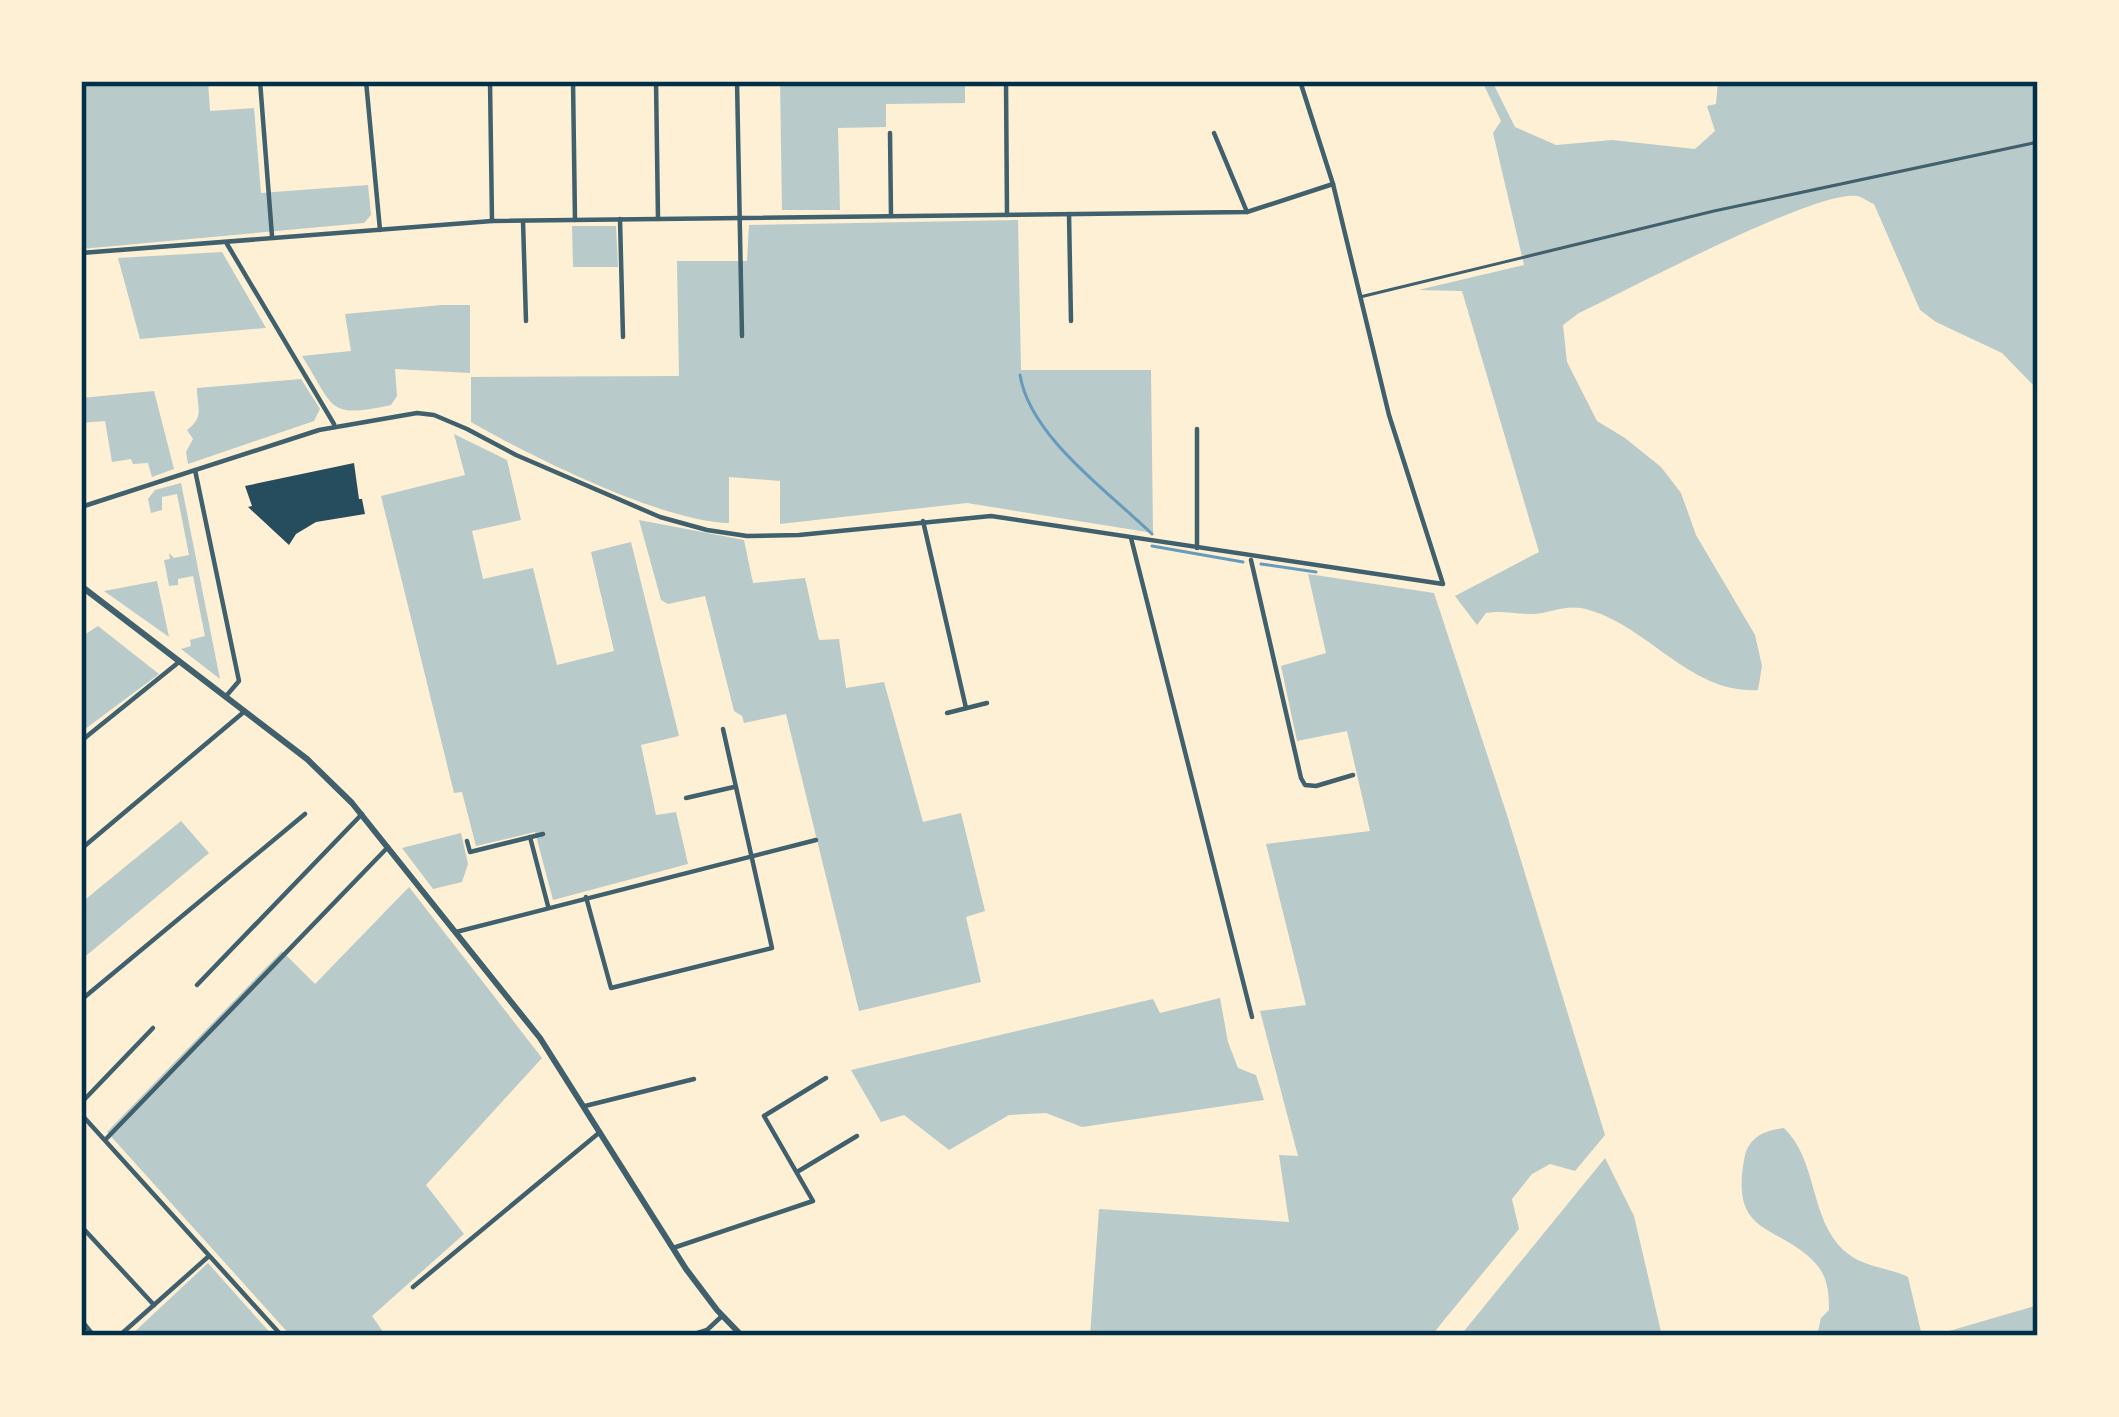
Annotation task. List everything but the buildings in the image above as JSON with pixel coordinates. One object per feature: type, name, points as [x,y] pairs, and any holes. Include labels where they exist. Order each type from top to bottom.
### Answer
[{"type":"street","points":[[260,81],[272,239]]},
{"type":"street","points":[[366,81],[380,230]]},
{"type":"street","points":[[490,81],[492,221]]},
{"type":"street","points":[[573,81],[574,220]]},
{"type":"street","points":[[656,81],[658,219]]},
{"type":"street","points":[[737,81],[742,336]]},
{"type":"street","points":[[1006,81],[1007,214]]},
{"type":"street","points":[[81,507],[334,426],[417,413],[434,415],[660,518],[707,530],[747,536],[799,535],[991,516],[1443,584],[1389,416],[1333,184],[1300,81]]},
{"type":"street","points":[[890,133],[891,216]]},
{"type":"street","points":[[1214,133],[1247,212]]},
{"type":"street","points":[[81,253],[492,221],[1247,212],[1333,184]]},
{"type":"street","points":[[1069,214],[1071,321]]},
{"type":"street","points":[[620,220],[623,337]]},
{"type":"street","points":[[524,221],[526,321]]},
{"type":"street","points":[[227,244],[334,426]]},
{"type":"street","points":[[1197,429],[1197,548]]},
{"type":"street","points":[[195,470],[239,681],[226,697]]},
{"type":"street","points":[[923,520],[966,708]]},
{"type":"street","points":[[1131,538],[1252,1017]]},
{"type":"street","points":[[1251,558],[1301,778],[1305,785],[1316,786],[1353,776]]},
{"type":"street","points":[[81,586],[316,767],[362,814],[540,1038],[673,1249],[742,1336]]},
{"type":"street","points":[[81,741],[179,661]]},
{"type":"street","points":[[947,713],[987,703]]},
{"type":"street","points":[[81,849],[245,711]]},
{"type":"street","points":[[586,897],[608,981],[618,989],[772,947],[723,729]]},
{"type":"street","points":[[686,799],[734,787]]},
{"type":"street","points":[[81,1000],[305,814]]},
{"type":"street","points":[[197,985],[362,814]]},
{"type":"street","points":[[467,841],[470,852],[543,834]]},
{"type":"street","points":[[530,837],[548,906]]},
{"type":"street","points":[[456,932],[816,840]]},
{"type":"street","points":[[106,1139],[388,847]]},
{"type":"street","points":[[81,1103],[153,1028]]},
{"type":"street","points":[[585,1106],[694,1078]]},
{"type":"street","points":[[673,1249],[813,1201],[764,1116],[826,1078]]},
{"type":"street","points":[[81,1114],[282,1336]]},
{"type":"street","points":[[413,1287],[600,1132]]},
{"type":"street","points":[[797,1172],[857,1136]]},
{"type":"street","points":[[81,1226],[154,1305]]},
{"type":"street","points":[[119,1336],[209,1256]]},
{"type":"street","points":[[688,1336],[711,1328],[722,1316]]},
{"type":"street","points":[[81,1320],[94,1336]]},
{"type":"lane","points":[[1358,298],[1714,211],[2038,142]]},
{"type":"shaded area","points":[[81,81],[208,81],[210,111],[254,108],[261,193],[368,185],[371,215],[364,223],[81,249]]},
{"type":"shaded area","points":[[780,81],[965,81],[965,103],[886,104],[886,127],[838,128],[840,210],[782,210]]},
{"type":"shaded area","points":[[1482,81],[1492,81],[1515,127],[1556,145],[1612,140],[1695,149],[1715,131],[1707,106],[1716,104],[1718,81],[2038,81],[2038,390],[2002,353],[1920,310],[1874,204],[1857,196],[1835,198],[1764,224],[1563,325],[1567,362],[1597,421],[1661,467],[1681,493],[1696,535],[1755,635],[1762,666],[1758,690],[1712,682],[1611,618],[1589,610],[1486,613],[1477,625],[1455,596],[1539,552],[1462,291],[1418,290],[1524,265],[1493,133],[1501,121]]},
{"type":"shaded area","points":[[1018,220],[1021,370],[1151,370],[1153,533],[967,503],[780,524],[780,481],[729,477],[729,523],[701,520],[597,485],[471,422],[471,377],[679,376],[677,261],[747,261],[749,225]]},
{"type":"shaded area","points":[[572,226],[616,226],[618,267],[573,267]]},
{"type":"shaded area","points":[[222,252],[266,328],[140,339],[118,258]]},
{"type":"shaded area","points":[[470,305],[470,373],[395,369],[397,396],[391,405],[354,411],[334,405],[302,356],[351,351],[345,314]]},
{"type":"shaded area","points":[[301,379],[320,409],[314,421],[188,464],[186,452],[193,439],[187,430],[198,416],[197,388]]},
{"type":"shaded area","points":[[154,391],[174,469],[152,477],[148,463],[112,462],[105,421],[81,423],[81,398]]},
{"type":"shaded area","points":[[454,434],[507,460],[521,520],[472,531],[483,579],[533,568],[557,665],[614,651],[591,552],[631,542],[679,736],[641,745],[656,815],[676,812],[688,864],[553,900],[535,832],[476,846],[462,792],[454,793],[381,496],[465,475]]},
{"type":"shaded area","points":[[181,483],[220,679],[181,649],[191,646],[190,640],[205,636],[193,576],[169,586],[164,560],[170,559],[169,553],[174,558],[189,555],[177,494],[162,497],[162,510],[151,513],[148,499],[155,490]]},
{"type":"shaded area","points":[[639,520],[744,540],[753,583],[805,578],[819,640],[839,639],[846,688],[884,682],[923,822],[961,813],[985,911],[966,917],[981,982],[859,1011],[786,714],[744,723],[734,711],[705,596],[668,604],[661,600]]},
{"type":"shaded area","points":[[1308,574],[1434,593],[1605,1135],[1575,1171],[1550,1164],[1532,1174],[1512,1199],[1519,1229],[1431,1336],[1090,1336],[1099,1209],[1289,1222],[1279,1155],[1298,1156],[1260,1011],[1306,1005],[1266,844],[1370,831],[1347,731],[1297,741],[1281,666],[1326,653]]},
{"type":"shaded area","points":[[157,581],[169,637],[104,591]]},
{"type":"shaded area","points":[[98,626],[159,674],[81,732],[81,637]]},
{"type":"shaded area","points":[[181,821],[209,853],[81,960],[81,903]]},
{"type":"shaded area","points":[[461,833],[468,864],[462,882],[433,889],[402,848]]},
{"type":"shaded area","points":[[409,887],[542,1058],[426,1185],[464,1234],[372,1316],[386,1336],[291,1336],[107,1132],[282,951],[315,984]]},
{"type":"shaded area","points":[[1220,998],[1238,1068],[1256,1075],[1264,1100],[1082,1127],[1046,1113],[1009,1115],[949,1150],[904,1115],[881,1122],[851,1070],[1153,999],[1160,1013]]},
{"type":"shaded area","points":[[1784,1128],[1803,1158],[1835,1240],[1861,1262],[1908,1277],[1922,1336],[1817,1336],[1821,1318],[1829,1310],[1821,1270],[1751,1217],[1744,1204],[1744,1160],[1749,1146],[1763,1134]]},
{"type":"shaded area","points":[[1605,1158],[1634,1216],[1662,1336],[1460,1336]]},
{"type":"shaded area","points":[[208,1263],[273,1336],[130,1336]]},
{"type":"shaded area","points":[[2038,1305],[2038,1336],[1932,1336]]},
{"type":"waterway","points":[[1020,375],[1027,398],[1055,441],[1152,534]]},
{"type":"waterway","points":[[1152,546],[1243,562]]},
{"type":"waterway","points":[[1261,564],[1316,572]]}]
